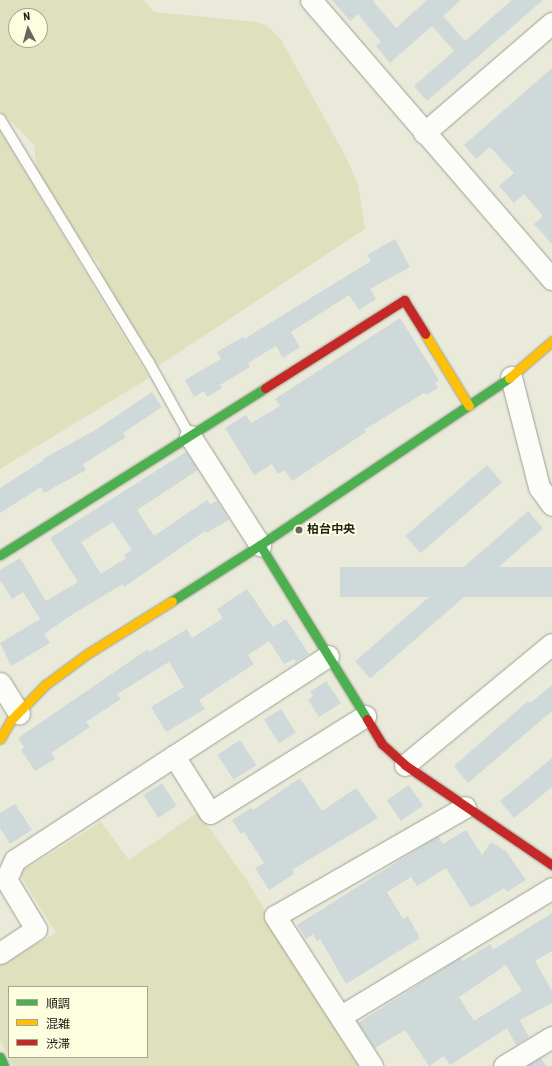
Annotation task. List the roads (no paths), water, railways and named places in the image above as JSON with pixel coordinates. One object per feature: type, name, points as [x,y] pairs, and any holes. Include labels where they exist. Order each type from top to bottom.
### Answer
[{"type":"street","points":[[311,0],[424,133],[552,279]]},
{"type":"street","points":[[424,133],[552,23]]},
{"type":"street","points":[[0,555],[404,300],[469,406]]},
{"type":"street","points":[[0,739],[18,713],[45,685],[87,654],[260,545],[469,406],[511,377],[552,342]]},
{"type":"street","points":[[511,377],[539,487],[552,505]]},
{"type":"street","points":[[190,436],[260,545],[382,744],[405,765],[552,866]]},
{"type":"street","points":[[405,765],[552,644]]},
{"type":"street","points":[[0,953],[36,929],[6,879],[15,860],[328,656]]},
{"type":"street","points":[[0,683],[18,713]]},
{"type":"street","points":[[174,756],[210,813],[365,716]]},
{"type":"street","points":[[372,1066],[275,916],[465,806]]},
{"type":"street","points":[[341,1016],[552,888]]},
{"type":"street","points":[[504,1066],[551,1039]]},
{"type":"street","points":[[0,1057],[4,1066]]},
{"type":"lane","points":[[0,118],[190,436]]},
{"type":"place","name":"柏台中央","points":[[299,530]]}]
